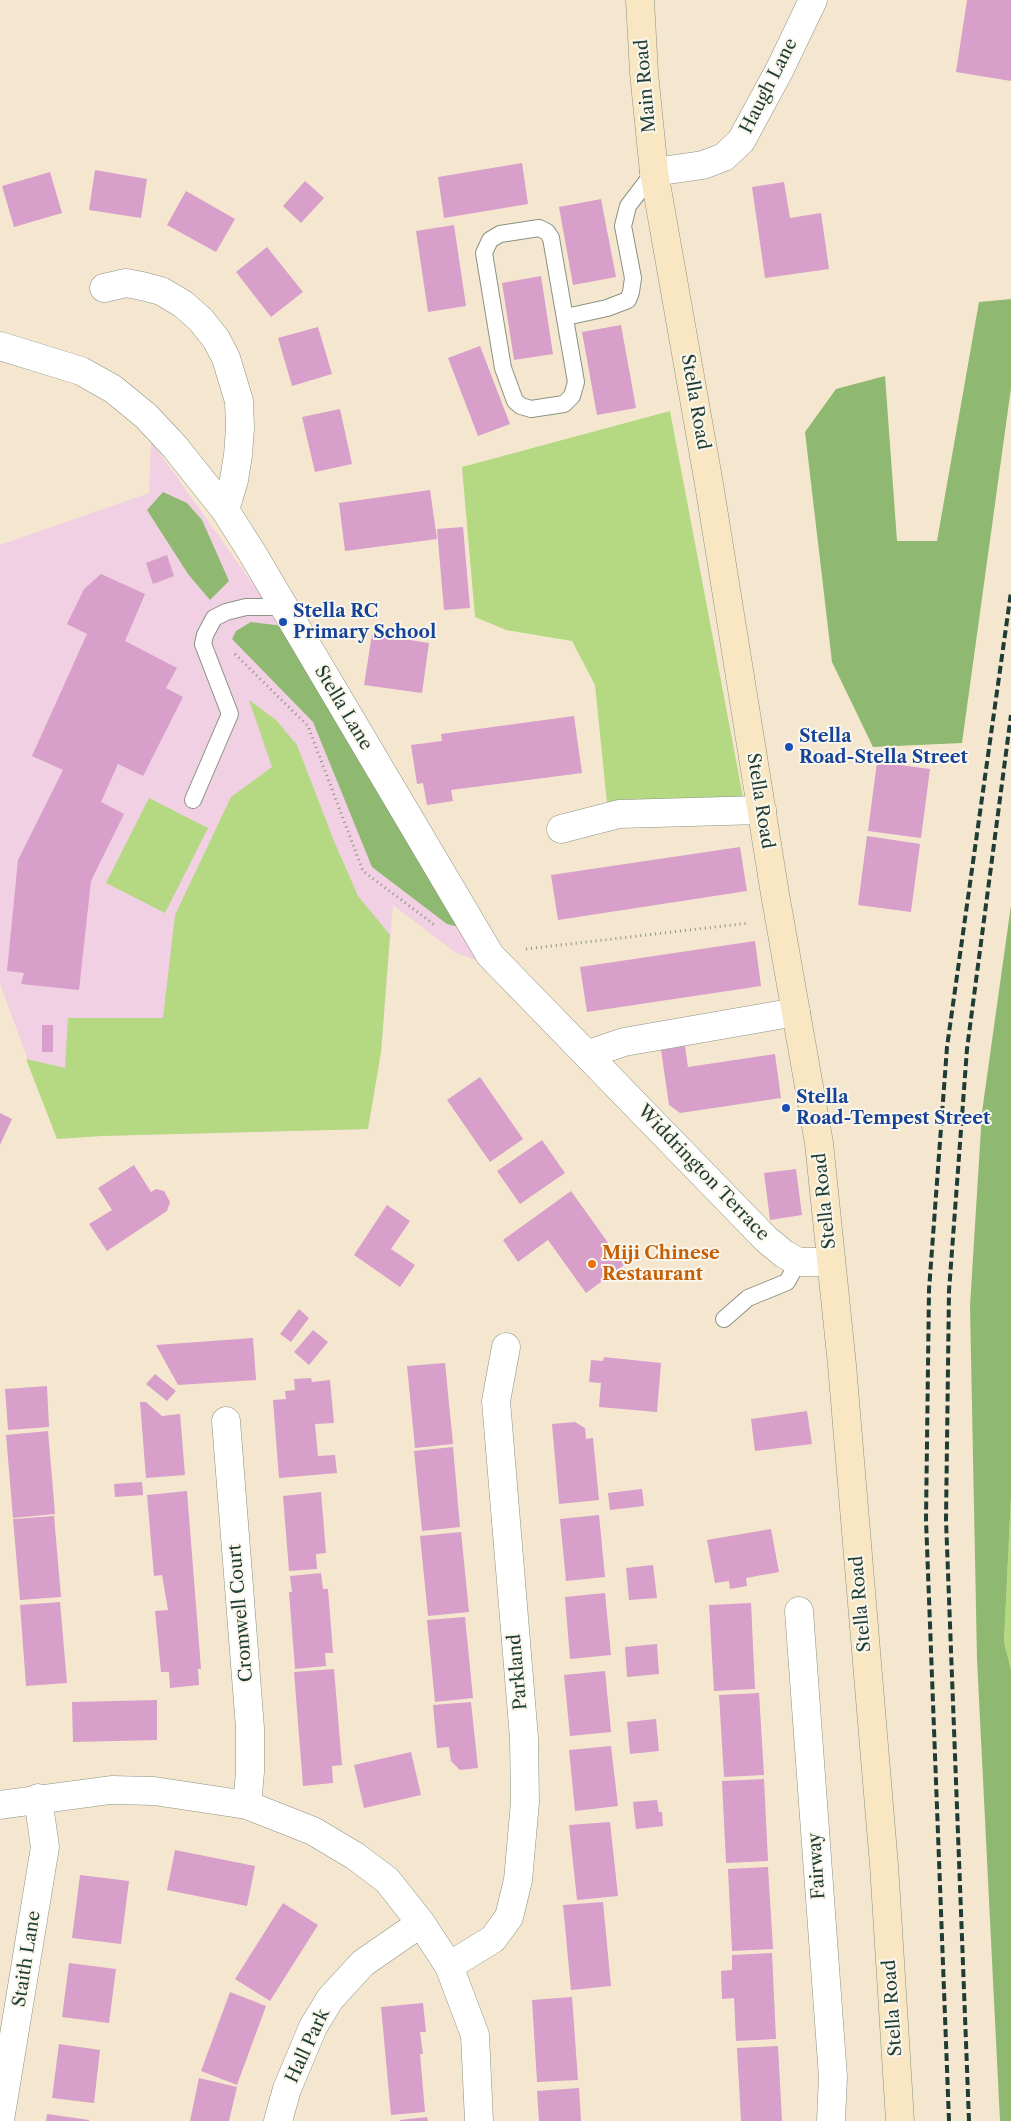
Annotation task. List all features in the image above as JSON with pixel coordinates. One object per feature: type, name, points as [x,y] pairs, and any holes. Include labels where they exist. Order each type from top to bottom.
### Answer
[{"type":"main road","name":"Main Road","points":[[640,0],[644,73],[654,172]]},
{"type":"main road","name":"Stella Road","points":[[654,172],[709,484],[819,1143],[842,1364],[884,1865],[900,2121]]},
{"type":"street","name":"Haugh Lane","points":[[654,172],[703,166],[724,157],[741,141],[780,69],[813,0]]},
{"type":"street","points":[[104,288],[126,283],[161,291],[183,304],[201,320],[220,345],[234,379],[239,401],[240,428],[234,480],[225,510]]},
{"type":"street","name":"Stella Lane","points":[[0,346],[81,371],[113,389],[146,416],[175,447],[225,510],[490,955],[589,1054]]},
{"type":"street","points":[[561,829],[619,814],[762,810]]},
{"type":"street","points":[[589,1054],[624,1042],[796,1012]]},
{"type":"street","name":"Widdrington Terrace","points":[[589,1054],[766,1239],[784,1254],[798,1262]]},
{"type":"street","points":[[798,1262],[831,1262]]},
{"type":"street","name":"Parkland","points":[[449,1966],[493,1939],[509,1917],[519,1871],[525,1802],[524,1738],[496,1401],[506,1347]]},
{"type":"street","name":"Cromwell Court","points":[[226,1421],[250,1728],[250,1772],[247,1805]]},
{"type":"street","name":"Fairway","points":[[799,1611],[833,2077],[830,2121]]},
{"type":"street","points":[[0,1805],[38,1798],[111,1790],[146,1791],[247,1805],[313,1831],[355,1856],[387,1880],[421,1923],[449,1966],[475,2035],[479,2121]]},
{"type":"street","name":"Staith Lane","points":[[0,2120],[45,1847],[38,1798]]},
{"type":"street","name":"Hall Park","points":[[278,2121],[287,2089],[313,2027],[330,1999],[363,1963],[421,1923]]},
{"type":"lane","points":[[566,317],[607,308],[628,300],[633,278],[623,226],[628,206],[654,172]]},
{"type":"lane","points":[[538,228],[547,232],[551,238],[566,317],[576,382],[572,396],[564,404],[531,409],[521,406],[515,401],[503,368],[484,253],[490,240],[500,234],[538,228]]},
{"type":"lane","points":[[193,800],[230,714],[203,644],[205,635],[214,618],[226,612],[246,608],[283,607]]},
{"type":"lane","points":[[724,1319],[748,1298],[787,1282],[798,1262]]},
{"type":"shaded area","points":[[151,441],[283,626],[484,963],[456,953],[393,905],[381,1052],[368,1129],[101,1136],[57,1139],[0,984],[0,545],[149,493]]},
{"type":"green space","points":[[1011,299],[1011,388],[962,743],[873,747],[832,662],[805,432],[836,389],[885,376],[897,541],[937,541],[979,302]]},
{"type":"green space","points":[[670,411],[743,797],[607,803],[595,685],[572,641],[506,630],[475,617],[462,467]]},
{"type":"green space","points":[[163,492],[187,503],[202,520],[229,581],[210,600],[188,574],[147,510]]},
{"type":"green space","points":[[251,622],[283,626],[463,928],[447,924],[372,867],[313,722],[232,639],[236,631]]},
{"type":"green space","points":[[249,700],[276,720],[297,745],[334,841],[358,896],[390,935],[381,1052],[368,1129],[101,1136],[57,1139],[26,1059],[65,1068],[68,1018],[163,1018],[175,915],[231,797],[272,767]]},
{"type":"green space","points":[[149,798],[208,828],[165,913],[106,883]]},
{"type":"green space","points":[[1011,905],[1011,1497],[1004,1642],[1011,1670],[1011,2121],[1000,2121],[977,1659],[970,1306],[982,1112]]},
{"type":"green space","points":[[1011,1497],[1011,1670],[1004,1642]]},
{"type":"building","points":[[967,0],[1011,0],[1011,81],[956,72]]},
{"type":"building","points":[[522,163],[528,204],[444,218],[438,177]]},
{"type":"building","points":[[95,170],[147,179],[141,218],[89,210]]},
{"type":"building","points":[[50,172],[62,213],[14,227],[2,186]]},
{"type":"building","points":[[305,181],[324,198],[301,223],[283,206]]},
{"type":"building","points":[[784,182],[790,218],[821,213],[829,269],[765,278],[752,187]]},
{"type":"building","points":[[186,191],[235,219],[216,252],[167,225]]},
{"type":"building","points":[[601,199],[616,277],[573,285],[559,207]]},
{"type":"building","points":[[454,225],[466,306],[428,312],[416,231]]},
{"type":"building","points":[[267,247],[303,292],[271,317],[236,272]]},
{"type":"building","points":[[541,276],[553,354],[514,360],[502,283]]},
{"type":"building","points":[[621,325],[636,408],[597,415],[582,332]]},
{"type":"building","points":[[318,327],[332,374],[292,386],[278,338]]},
{"type":"building","points":[[480,346],[510,424],[478,436],[448,358]]},
{"type":"building","points":[[340,409],[352,464],[315,472],[302,417]]},
{"type":"building","points":[[430,490],[437,539],[345,551],[339,503]]},
{"type":"building","points":[[463,527],[470,608],[444,610],[437,529]]},
{"type":"building","points":[[167,555],[174,576],[153,584],[146,563]]},
{"type":"building","points":[[101,574],[145,594],[125,641],[177,668],[166,688],[183,697],[143,776],[118,764],[101,802],[124,814],[91,881],[79,990],[21,984],[24,973],[7,971],[18,860],[63,770],[32,756],[87,634],[67,624],[84,589]]},
{"type":"building","points":[[372,634],[429,643],[422,693],[364,685]]},
{"type":"building","points":[[574,716],[582,773],[451,790],[453,801],[427,805],[423,783],[417,784],[411,745],[442,741],[441,734]]},
{"type":"building","points":[[877,762],[930,769],[921,838],[868,831]]},
{"type":"building","points":[[867,836],[920,844],[911,912],[858,905]]},
{"type":"building","points":[[740,847],[747,891],[558,920],[551,875]]},
{"type":"building","points":[[755,941],[761,986],[587,1012],[580,967]]},
{"type":"building","points":[[42,1025],[53,1025],[53,1052],[42,1052]]},
{"type":"building","points":[[685,1046],[688,1067],[775,1054],[781,1098],[680,1113],[669,1105],[661,1050]]},
{"type":"building","points":[[480,1077],[523,1139],[490,1162],[447,1100]]},
{"type":"building","points":[[0,1113],[12,1119],[0,1145]]},
{"type":"building","points":[[542,1140],[565,1173],[520,1204],[497,1171]]},
{"type":"building","points":[[134,1165],[151,1192],[156,1189],[164,1191],[170,1202],[167,1211],[107,1251],[89,1224],[112,1210],[98,1188]]},
{"type":"building","points":[[796,1169],[802,1215],[770,1220],[764,1173]]},
{"type":"building","points":[[571,1191],[624,1265],[586,1293],[548,1240],[518,1262],[503,1240]]},
{"type":"building","points":[[387,1205],[410,1221],[391,1249],[415,1265],[400,1287],[354,1255]]},
{"type":"building","points":[[299,1309],[309,1318],[291,1342],[280,1334]]},
{"type":"building","points":[[313,1330],[328,1342],[309,1365],[294,1352]]},
{"type":"building","points":[[253,1338],[256,1380],[178,1385],[156,1345]]},
{"type":"building","points":[[604,1357],[661,1363],[657,1412],[599,1407],[601,1383],[589,1382],[591,1360],[603,1361]]},
{"type":"building","points":[[445,1363],[453,1444],[415,1448],[407,1366]]},
{"type":"building","points":[[155,1374],[176,1391],[167,1401],[146,1384]]},
{"type":"building","points":[[311,1378],[312,1382],[330,1380],[334,1423],[315,1424],[318,1456],[335,1455],[337,1473],[279,1478],[273,1400],[286,1399],[285,1391],[295,1390],[294,1379]]},
{"type":"building","points":[[47,1386],[49,1427],[8,1430],[5,1389]]},
{"type":"building","points":[[140,1402],[146,1402],[162,1416],[180,1414],[185,1475],[146,1478]]},
{"type":"building","points":[[807,1411],[812,1444],[755,1451],[751,1419]]},
{"type":"building","points":[[575,1422],[585,1428],[586,1439],[593,1438],[599,1500],[559,1504],[552,1424]]},
{"type":"building","points":[[48,1431],[55,1514],[13,1518],[6,1435]]},
{"type":"building","points":[[453,1447],[460,1527],[422,1531],[414,1451]]},
{"type":"building","points":[[142,1482],[143,1495],[115,1497],[114,1484]]},
{"type":"building","points":[[642,1489],[644,1506],[610,1510],[608,1493]]},
{"type":"building","points":[[187,1491],[201,1669],[198,1669],[199,1685],[170,1688],[169,1672],[161,1672],[155,1611],[168,1610],[162,1575],[154,1576],[147,1495]]},
{"type":"building","points":[[321,1492],[326,1553],[316,1554],[317,1569],[289,1571],[283,1496]]},
{"type":"building","points":[[599,1515],[605,1577],[566,1581],[560,1519]]},
{"type":"building","points":[[54,1516],[61,1597],[20,1600],[13,1519]]},
{"type":"building","points":[[771,1529],[779,1572],[746,1578],[747,1586],[730,1589],[729,1581],[715,1583],[707,1540]]},
{"type":"building","points":[[461,1532],[469,1612],[428,1616],[420,1536]]},
{"type":"building","points":[[653,1565],[657,1598],[629,1600],[626,1568]]},
{"type":"building","points":[[321,1573],[323,1589],[328,1589],[333,1653],[325,1653],[326,1666],[295,1669],[289,1592],[292,1592],[290,1576]]},
{"type":"building","points":[[605,1593],[611,1655],[570,1659],[565,1597]]},
{"type":"building","points":[[60,1602],[67,1683],[26,1686],[20,1605]]},
{"type":"building","points":[[751,1603],[755,1689],[714,1691],[709,1605]]},
{"type":"building","points":[[465,1617],[473,1698],[435,1702],[427,1620]]},
{"type":"building","points":[[657,1644],[659,1674],[627,1677],[625,1647]]},
{"type":"building","points":[[334,1669],[342,1765],[332,1766],[333,1783],[303,1786],[294,1672]]},
{"type":"building","points":[[605,1671],[611,1732],[570,1736],[564,1675]]},
{"type":"building","points":[[759,1693],[764,1775],[724,1777],[719,1695]]},
{"type":"building","points":[[157,1700],[157,1740],[73,1742],[72,1702]]},
{"type":"building","points":[[471,1702],[478,1768],[460,1770],[451,1761],[449,1747],[437,1748],[433,1705]]},
{"type":"building","points":[[656,1719],[659,1751],[630,1754],[627,1722]]},
{"type":"building","points":[[611,1746],[618,1806],[575,1811],[569,1750]]},
{"type":"building","points":[[411,1752],[421,1795],[364,1808],[354,1765]]},
{"type":"building","points":[[764,1779],[768,1861],[726,1863],[722,1781]]},
{"type":"building","points":[[657,1800],[659,1812],[662,1812],[663,1826],[636,1829],[633,1802]]},
{"type":"building","points":[[610,1822],[618,1896],[577,1900],[569,1825]]},
{"type":"building","points":[[175,1850],[255,1866],[247,1906],[167,1890]]},
{"type":"building","points":[[768,1867],[773,1949],[732,1951],[728,1869]]},
{"type":"building","points":[[80,1875],[129,1881],[121,1944],[72,1938]]},
{"type":"building","points":[[603,1902],[611,1986],[571,1990],[563,1905]]},
{"type":"building","points":[[283,1903],[318,1925],[270,2001],[235,1979]]},
{"type":"building","points":[[772,1953],[776,2039],[736,2041],[734,1998],[722,1999],[721,1971],[732,1970],[732,1955]]},
{"type":"building","points":[[69,1963],[116,1969],[109,2023],[62,2017]]},
{"type":"building","points":[[230,1992],[266,2006],[237,2085],[201,2071]]},
{"type":"building","points":[[572,1997],[578,2080],[537,2082],[532,2000]]},
{"type":"building","points":[[423,2003],[426,2032],[420,2032],[423,2054],[420,2054],[425,2112],[391,2115],[381,2007]]},
{"type":"building","points":[[59,2044],[100,2050],[94,2103],[52,2098]]},
{"type":"building","points":[[778,2046],[782,2121],[741,2121],[737,2048]]},
{"type":"building","points":[[199,2078],[237,2087],[229,2121],[190,2121]]},
{"type":"building","points":[[579,2088],[581,2121],[539,2121],[537,2091]]},
{"type":"building","points":[[47,2114],[89,2120],[89,2121],[46,2121]]},
{"type":"building","points":[[427,2117],[428,2121],[400,2121],[400,2120]]},
{"type":"railway","points":[[949,2121],[926,1520],[929,1290],[947,1047],[1011,592]]},
{"type":"railway","points":[[969,2121],[946,1520],[949,1291],[967,1049],[1011,715]]},
{"type":"place","name":"Stella RC Primary School","points":[[283,622]]},
{"type":"place","name":"Stella Road-Stella Street","points":[[789,747]]},
{"type":"place","name":"Stella Road-Tempest Street","points":[[786,1108]]},
{"type":"place","name":"Miji Chinese Restaurant","points":[[592,1264]]}]
